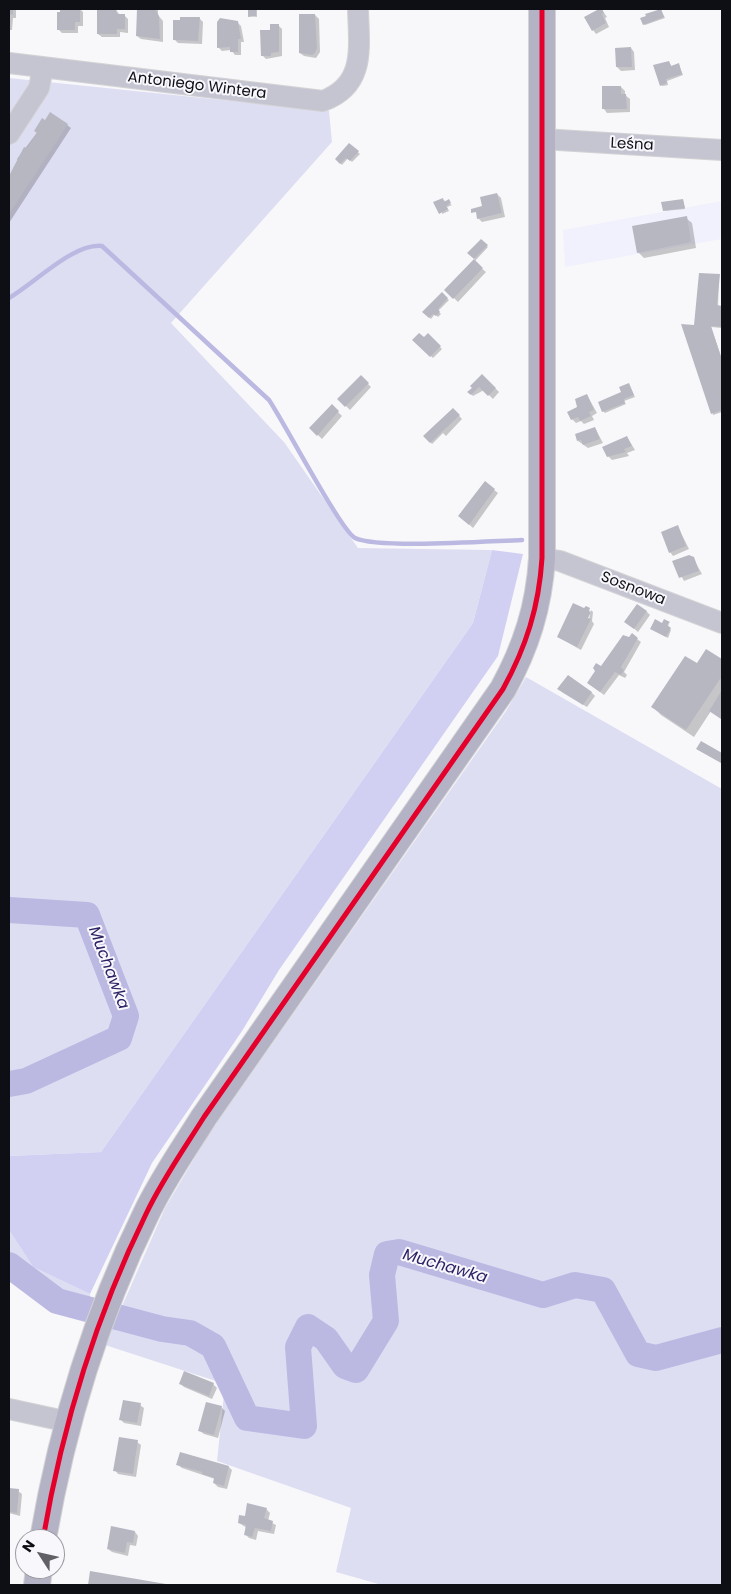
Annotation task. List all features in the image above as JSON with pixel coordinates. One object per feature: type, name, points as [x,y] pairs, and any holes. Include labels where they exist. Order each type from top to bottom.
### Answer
[{"type":"main road","points":[[45,1529],[58,1462],[90,1355],[117,1280],[146,1213],[171,1168],[503,688],[523,650],[530,630],[540,595],[542,558],[542,9]]},
{"type":"street","name":"Antoniego Wintera","points":[[9,63],[322,101],[344,90],[354,74],[359,56],[358,9]]},
{"type":"street","points":[[9,134],[39,88],[43,67]]},
{"type":"street","name":"Leśna","points":[[542,139],[722,150]]},
{"type":"street","name":"Sosnowa","points":[[542,558],[560,561],[722,623]]},
{"type":"street","points":[[9,1409],[69,1422]]},
{"type":"shaded area","points":[[9,78],[329,111],[332,142],[171,323],[284,442],[358,548],[492,550],[473,623],[101,1152],[9,1156]]},
{"type":"shaded area","points":[[722,201],[722,239],[565,267],[563,230]]},
{"type":"shaded area","points":[[492,550],[523,554],[498,656],[279,970],[242,1031],[152,1163],[90,1294],[33,1267],[9,1230],[9,1156],[101,1152],[473,623]]},
{"type":"shaded area","points":[[526,677],[722,789],[722,1585],[382,1585],[336,1572],[351,1508],[217,1461],[225,1384],[105,1345],[165,1208],[208,1135],[506,711]]},
{"type":"shaded area","points":[[9,1230],[33,1267],[90,1294],[91,1303],[42,1282],[9,1254]]},
{"type":"building","points":[[9,9],[13,9],[13,15],[9,14]]},
{"type":"building","points":[[60,9],[80,9],[80,22],[75,22],[75,30],[57,30],[57,12],[60,12]]},
{"type":"building","points":[[97,9],[116,9],[117,14],[125,14],[125,29],[117,29],[117,34],[97,34]]},
{"type":"building","points":[[137,9],[155,9],[159,16],[160,39],[136,36]]},
{"type":"building","points":[[248,9],[256,9],[256,16],[248,17]]},
{"type":"building","points":[[602,9],[604,13],[602,14],[606,23],[592,31],[584,17]]},
{"type":"building","points":[[661,9],[664,17],[643,25],[640,18],[646,16],[645,14]]},
{"type":"building","points":[[299,14],[315,14],[317,48],[312,55],[299,53]]},
{"type":"building","points":[[180,17],[200,17],[198,41],[173,40],[173,20],[180,20]]},
{"type":"building","points":[[220,18],[238,21],[241,39],[238,39],[238,52],[230,52],[230,47],[217,48],[217,22]]},
{"type":"building","points":[[270,24],[279,24],[279,52],[271,53],[271,56],[261,56],[260,30],[270,30]]},
{"type":"building","points":[[631,47],[632,67],[616,67],[615,48]]},
{"type":"building","points":[[669,61],[671,66],[679,63],[682,74],[666,79],[667,83],[660,86],[653,65]]},
{"type":"building","points":[[602,86],[621,86],[621,94],[626,94],[627,109],[602,109]]},
{"type":"building","points":[[50,112],[68,124],[9,214],[9,176],[24,147],[27,148],[37,133],[34,131],[42,118],[45,120]]},
{"type":"building","points":[[349,143],[359,151],[350,161],[346,158],[340,164],[335,159]]},
{"type":"building","points":[[497,193],[502,213],[477,219],[476,212],[471,213],[471,209],[482,206],[480,197]]},
{"type":"building","points":[[443,198],[444,202],[449,199],[451,203],[446,206],[448,209],[439,214],[433,202]]},
{"type":"building","points":[[683,199],[685,208],[663,211],[661,202]]},
{"type":"building","points":[[687,216],[691,242],[637,253],[632,226]]},
{"type":"building","points":[[481,239],[488,245],[474,259],[467,253]]},
{"type":"building","points":[[474,259],[483,268],[453,299],[444,290]]},
{"type":"building","points":[[699,273],[720,274],[717,305],[722,306],[722,327],[711,326],[722,360],[722,410],[711,414],[681,324],[694,325]]},
{"type":"building","points":[[442,292],[448,298],[438,309],[440,312],[436,316],[433,314],[429,318],[422,312]]},
{"type":"building","points":[[419,333],[424,337],[428,333],[441,346],[430,357],[412,340]]},
{"type":"building","points":[[482,374],[496,388],[488,396],[479,387],[471,395],[467,392],[472,388],[470,386]]},
{"type":"building","points":[[361,375],[369,383],[345,407],[337,399]]},
{"type":"building","points":[[629,383],[634,395],[624,399],[625,403],[602,412],[598,402],[621,392],[619,387]]},
{"type":"building","points":[[587,394],[594,410],[589,412],[591,416],[580,421],[578,417],[571,420],[567,412],[577,407],[575,399]]},
{"type":"building","points":[[332,404],[339,411],[317,436],[309,428]]},
{"type":"building","points":[[453,408],[460,415],[430,443],[423,436]]},
{"type":"building","points":[[595,427],[600,439],[583,445],[581,440],[577,441],[575,434]]},
{"type":"building","points":[[627,436],[632,446],[624,449],[626,452],[607,457],[602,447]]},
{"type":"building","points":[[485,481],[495,489],[469,525],[458,516]]},
{"type":"building","points":[[678,525],[686,546],[669,553],[661,532]]},
{"type":"building","points":[[689,555],[694,557],[699,571],[679,578],[672,561]]},
{"type":"building","points":[[573,603],[584,608],[586,606],[590,608],[589,611],[591,612],[588,618],[591,619],[577,647],[557,637]]},
{"type":"building","points":[[637,604],[647,611],[634,629],[624,622]]},
{"type":"building","points":[[655,619],[662,623],[664,619],[670,622],[667,625],[671,628],[666,637],[650,629]]},
{"type":"building","points":[[632,633],[638,638],[621,667],[624,670],[621,675],[615,672],[600,692],[587,683],[595,671],[593,668],[596,663],[601,666],[623,635],[629,637]]},
{"type":"building","points":[[706,649],[722,659],[722,680],[720,679],[686,730],[651,707],[685,656],[697,663]]},
{"type":"building","points":[[568,675],[592,692],[583,705],[557,689]]},
{"type":"building","points":[[722,690],[722,717],[721,719],[709,711]]},
{"type":"building","points":[[701,741],[722,753],[721,763],[696,749]]},
{"type":"building","points":[[184,1371],[214,1383],[209,1396],[179,1384]]},
{"type":"building","points":[[123,1400],[141,1403],[137,1423],[119,1420]]},
{"type":"building","points":[[206,1402],[222,1406],[214,1435],[198,1431]]},
{"type":"building","points":[[119,1437],[138,1440],[133,1474],[113,1471]]},
{"type":"building","points":[[180,1452],[229,1466],[224,1486],[213,1483],[214,1478],[202,1474],[202,1472],[176,1465]]},
{"type":"building","points":[[9,1488],[19,1489],[17,1513],[9,1512]]},
{"type":"building","points":[[247,1503],[267,1508],[264,1518],[273,1521],[271,1531],[255,1528],[252,1537],[244,1535],[246,1525],[238,1523],[239,1515],[245,1516]]},
{"type":"building","points":[[111,1526],[135,1531],[133,1543],[127,1542],[125,1553],[107,1549]]},
{"type":"building","points":[[90,1571],[166,1584],[166,1585],[88,1585]]},
{"type":"waterway","points":[[9,298],[67,257],[91,247],[102,246],[269,400],[338,517],[355,538],[367,541],[410,544],[522,540]]},
{"type":"waterway","name":"Muchawka","points":[[9,910],[87,915],[126,1016],[119,1038],[26,1081],[9,1084]]},
{"type":"waterway","name":"Muchawka","points":[[9,1265],[57,1301],[162,1329],[190,1333],[213,1346],[247,1418],[304,1426],[298,1347],[308,1327],[326,1339],[345,1366],[356,1370],[386,1321],[382,1275],[387,1254],[399,1252],[543,1295],[575,1285],[603,1290],[638,1354],[656,1358],[722,1340]]},
{"type":"transit line","points":[[45,1529],[60,1456],[96,1332],[111,1292],[152,1201],[204,1117],[503,689],[525,642],[538,593],[542,558],[542,9]]}]
